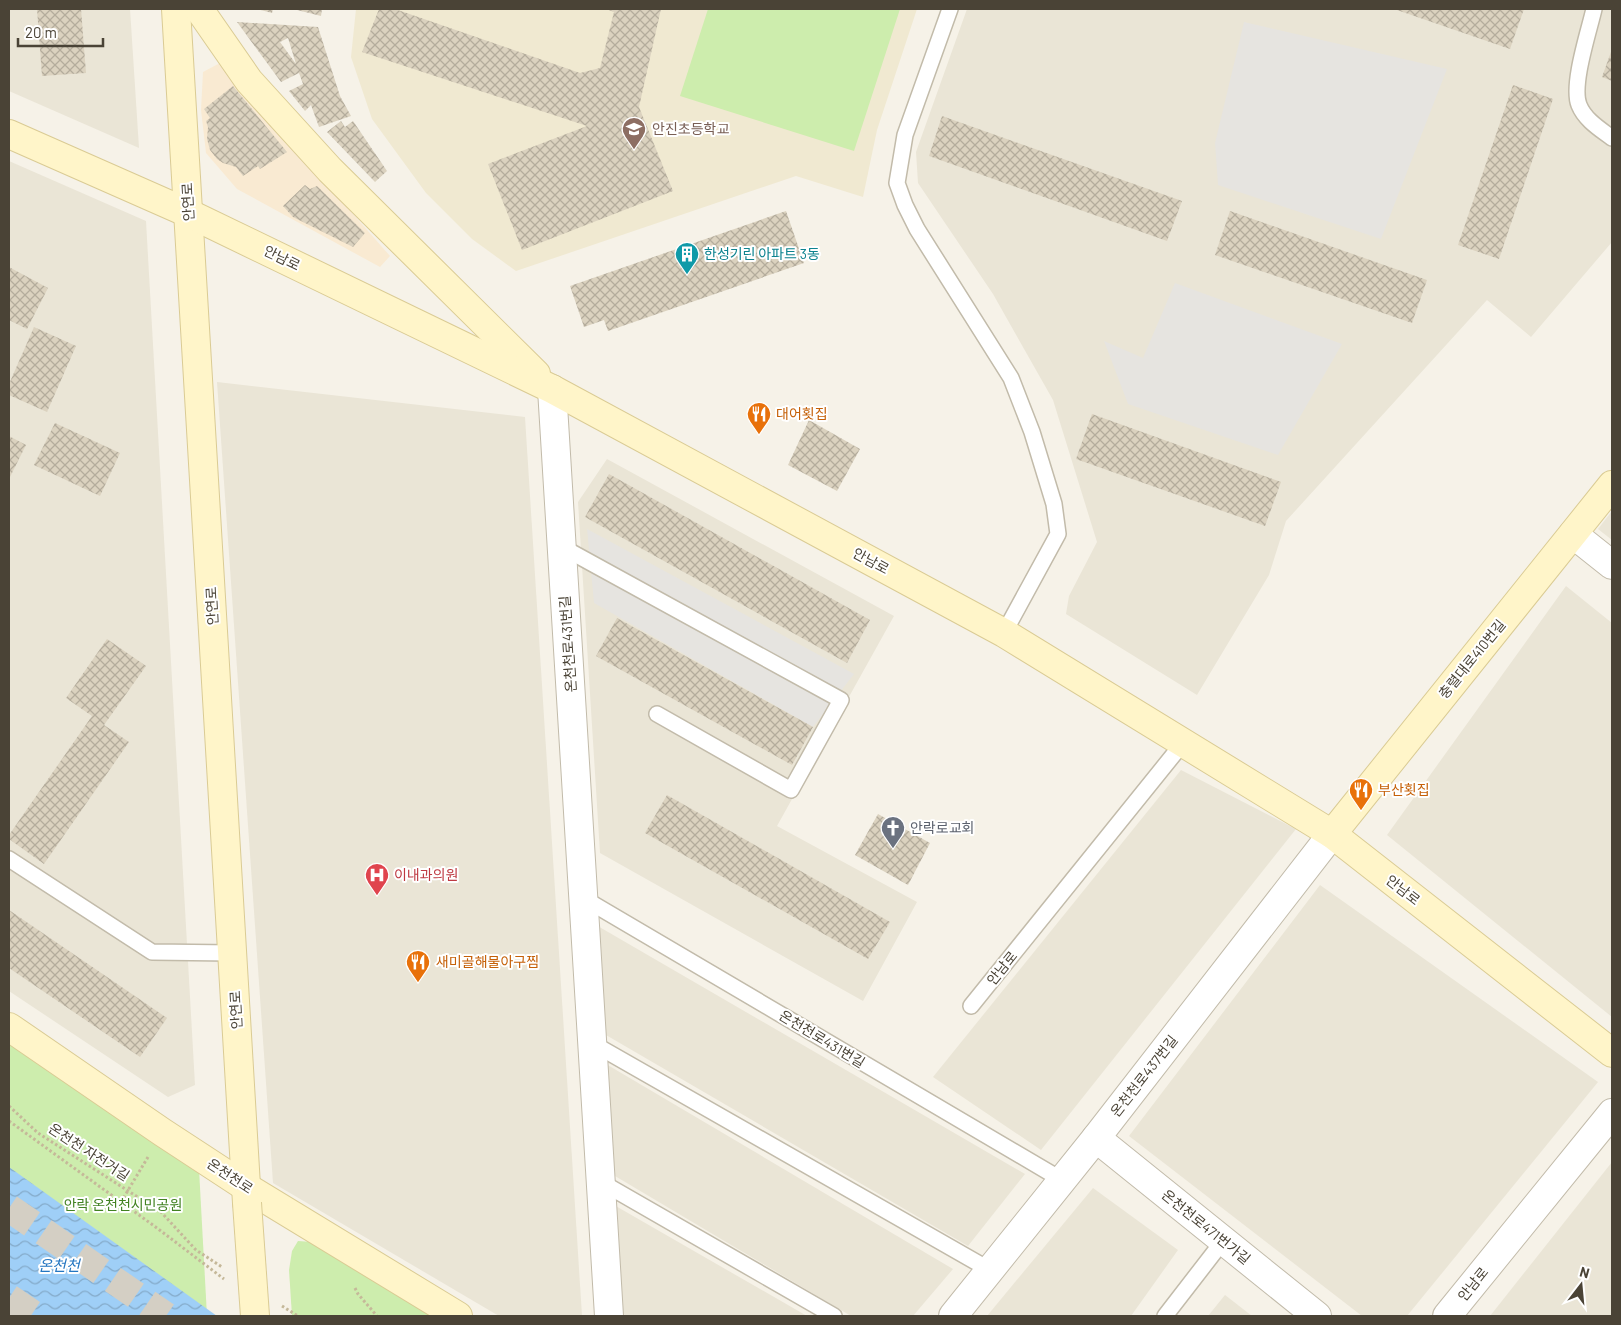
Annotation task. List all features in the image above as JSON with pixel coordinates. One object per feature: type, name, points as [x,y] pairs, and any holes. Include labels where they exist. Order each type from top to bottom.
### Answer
[{"type":"street","name":"안연로","points":[[176,9],[255,1316]]},
{"type":"street","name":"안남로","points":[[199,9],[248,81],[330,170],[552,389]]},
{"type":"street","name":"안남로","points":[[9,134],[188,213],[552,389],[1004,633],[1332,834],[1612,1054]]},
{"type":"street","name":"온천천로431번길","points":[[552,389],[609,1316]]},
{"type":"street","name":"충렬대로410번길","points":[[1332,834],[1612,485]]},
{"type":"street","points":[[1573,534],[1612,565]]},
{"type":"street","name":"온천천로437번길","points":[[953,1316],[1096,1138],[1332,834]]},
{"type":"street","name":"온천천로","points":[[9,1028],[162,1132],[247,1195],[458,1316]]},
{"type":"street","name":"안남로","points":[[1447,1316],[1612,1112]]},
{"type":"street","name":"온천천로471번가길","points":[[1096,1138],[1317,1316]]},
{"type":"lane","points":[[950,9],[905,135],[896,183],[917,229],[1011,378],[1032,432],[1054,504],[1058,534],[1004,633]]},
{"type":"lane","points":[[1594,9],[1580,66],[1577,97],[1579,105],[1587,117],[1593,124],[1612,138]]},
{"type":"lane","points":[[562,547],[841,700],[791,790],[657,714]]},
{"type":"lane","name":"안남로","points":[[971,1006],[1183,743]]},
{"type":"lane","points":[[9,858],[152,952],[232,953]]},
{"type":"lane","name":"온천천로431번길","points":[[583,898],[1062,1180]]},
{"type":"lane","points":[[592,1043],[990,1270]]},
{"type":"lane","points":[[601,1182],[834,1316]]},
{"type":"lane","points":[[1165,1316],[1224,1241]]},
{"type":"path","name":"온천천 자전거길","points":[[9,1106],[38,1133],[161,1212]]},
{"type":"path","points":[[9,1121],[226,1281]]},
{"type":"path","points":[[121,1202],[162,1132]]},
{"type":"shaded area","points":[[9,9],[130,9],[139,148],[9,91]]},
{"type":"shaded area","name":"안진초등학교","points":[[356,9],[917,9],[877,130],[863,197],[796,176],[516,271],[472,239],[426,193],[372,119],[351,57]]},
{"type":"shaded area","points":[[967,9],[1612,9],[1612,242],[1531,337],[1487,300],[1286,521],[1269,575],[1197,695],[1066,614],[1069,596],[1097,542],[1053,400],[993,294],[918,183],[916,152]]},
{"type":"shaded area","points":[[1244,22],[1447,69],[1381,239],[1218,185],[1215,143]]},
{"type":"shaded area","points":[[220,63],[390,256],[380,267],[237,189],[206,153],[201,110],[203,72]]},
{"type":"shaded area","points":[[9,161],[146,221],[195,1085],[168,1097],[9,991]]},
{"type":"shaded area","points":[[1175,283],[1342,344],[1278,455],[1128,404],[1104,341],[1143,358]]},
{"type":"shaded area","points":[[217,382],[525,417],[582,1316],[499,1316],[273,1183]]},
{"type":"shaded area","points":[[607,459],[894,616],[777,826],[917,902],[863,1001],[600,853],[578,502]]},
{"type":"shaded area","points":[[1612,511],[1612,540],[1598,529]]},
{"type":"shaded area","points":[[587,529],[854,674],[813,727],[594,603]]},
{"type":"shaded area","points":[[1566,586],[1612,623],[1612,1017],[1387,835]]},
{"type":"shaded area","points":[[1181,770],[1296,829],[1041,1150],[933,1077]]},
{"type":"shaded area","points":[[1320,885],[1598,1082],[1407,1316],[1362,1316],[1129,1136]]},
{"type":"shaded area","points":[[596,925],[1025,1174],[968,1246],[606,1035]]},
{"type":"shaded area","points":[[606,1064],[953,1269],[913,1316],[851,1316],[615,1176]]},
{"type":"shaded area","points":[[1612,1162],[1612,1316],[1490,1316]]},
{"type":"shaded area","points":[[1093,1188],[1178,1250],[1131,1316],[987,1316]]},
{"type":"shaded area","points":[[614,1205],[807,1316],[627,1316],[621,1313]]},
{"type":"shaded area","points":[[1225,1295],[1252,1316],[1208,1316]]},
{"type":"green space","points":[[708,9],[900,9],[854,151],[680,96]]},
{"type":"green space","name":"안락 온천천시민공원","points":[[9,1039],[199,1169],[207,1316],[9,1316]]},
{"type":"green space","points":[[298,1241],[312,1242],[431,1316],[292,1316],[289,1270],[292,1251]]},
{"type":"water","name":"온천천","points":[[9,1167],[217,1316],[9,1316]]},
{"type":"building","points":[[37,9],[81,9],[86,73],[42,76]]},
{"type":"building","points":[[257,9],[273,9],[272,13]]},
{"type":"building","points":[[293,9],[322,9],[321,16]]},
{"type":"building","points":[[379,9],[395,9],[580,73],[600,68],[614,12],[606,9],[661,9],[639,107],[673,191],[522,250],[488,164],[587,126],[362,52]]},
{"type":"building","points":[[1394,9],[1524,9],[1510,49]]},
{"type":"building","points":[[237,22],[318,27],[340,96],[351,116],[319,127],[311,105],[305,111],[289,91],[303,84],[299,73],[281,82]],"holes":[[[288,38],[296,64],[280,42]]]},
{"type":"building","points":[[1612,49],[1612,81],[1602,77]]},
{"type":"building","points":[[1513,85],[1553,99],[1499,259],[1458,245]]},
{"type":"building","points":[[233,86],[287,152],[260,169],[258,166],[243,176],[236,167],[217,159],[210,150],[207,139],[208,127],[206,121],[210,118],[204,109]]},
{"type":"building","points":[[942,116],[1182,201],[1167,241],[929,156]]},
{"type":"building","points":[[341,121],[345,127],[353,121],[387,171],[375,182],[327,132]]},
{"type":"building","points":[[305,185],[310,189],[317,186],[365,233],[353,247],[293,217],[283,206]]},
{"type":"building","name":"한성기린 아파트 3동","points":[[786,211],[804,263],[608,331],[604,320],[584,327],[570,286]]},
{"type":"building","points":[[1230,211],[1427,280],[1412,323],[1215,255]]},
{"type":"building","points":[[9,267],[48,288],[27,329],[9,320]]},
{"type":"building","points":[[34,327],[76,346],[47,412],[9,395],[9,384]]},
{"type":"building","points":[[1092,414],[1281,482],[1265,526],[1076,459]]},
{"type":"building","points":[[809,420],[860,449],[837,491],[788,465]]},
{"type":"building","points":[[55,423],[120,453],[100,496],[34,465]]},
{"type":"building","points":[[9,436],[26,445],[9,479]]},
{"type":"building","points":[[609,474],[870,620],[847,663],[585,517]]},
{"type":"building","points":[[617,618],[813,727],[792,765],[596,656]]},
{"type":"building","points":[[107,639],[146,666],[104,725],[129,742],[44,864],[9,839],[9,835],[92,716],[66,698]]},
{"type":"building","points":[[667,795],[890,922],[868,959],[645,833]]},
{"type":"building","name":"안락로교회","points":[[878,814],[930,843],[908,885],[855,855]]},
{"type":"building","points":[[9,910],[167,1018],[140,1057],[9,968]]},
{"type":"tunnel","points":[[9,1208],[166,1316]]},
{"type":"tunnel","points":[[9,1298],[36,1316]]},
{"type":"place","name":"안진초등학교","points":[[634,150]]},
{"type":"place","name":"한성기린 아파트 3동","points":[[687,275]]},
{"type":"place","name":"대어횟집","points":[[759,435]]},
{"type":"place","name":"부산횟집","points":[[1361,811]]},
{"type":"place","name":"안락로교회","points":[[893,849]]},
{"type":"place","name":"이내과의원","points":[[377,896]]},
{"type":"place","name":"새미골해물아구찜","points":[[418,983]]}]
